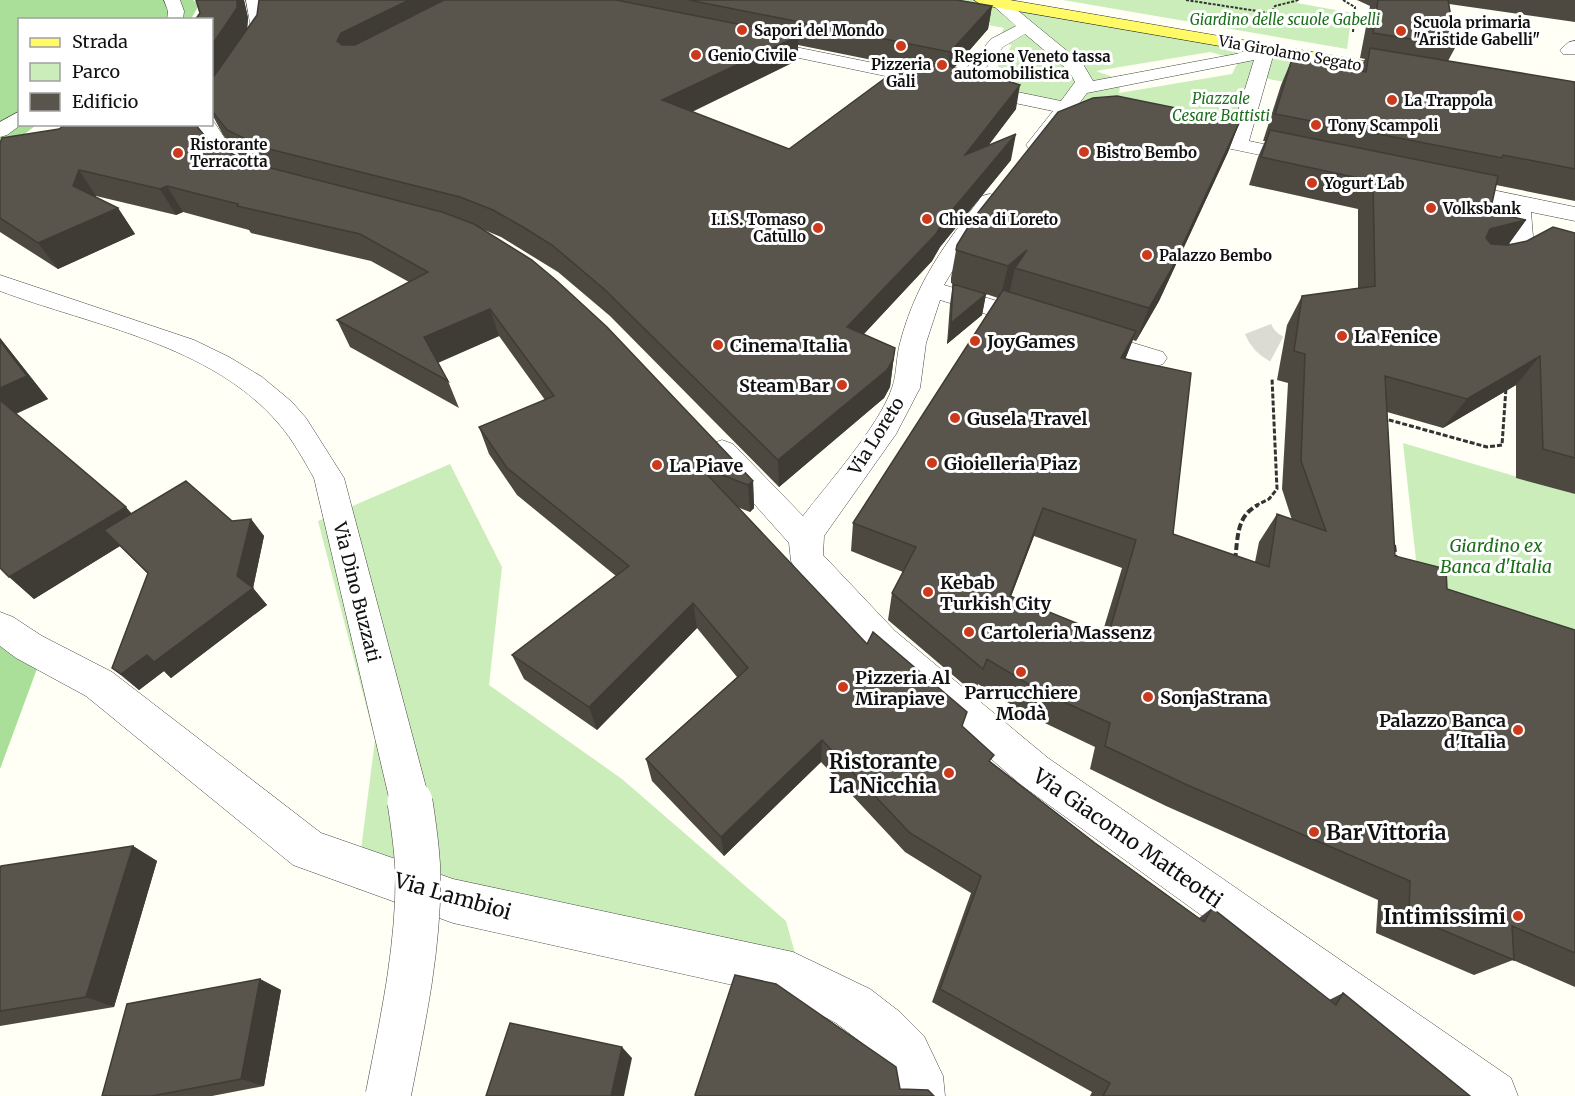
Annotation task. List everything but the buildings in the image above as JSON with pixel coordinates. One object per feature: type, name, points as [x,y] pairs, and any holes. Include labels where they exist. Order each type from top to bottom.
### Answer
[{"type":"main road","name":"Via Girolamo Segato","points":[[991,1],[1418,76]]},
{"type":"street","points":[[172,0],[176,11],[175,18]]},
{"type":"street","points":[[236,66],[259,29],[254,0]]},
{"type":"street","points":[[991,1],[1077,68],[1084,82],[1074,99]]},
{"type":"street","points":[[960,87],[1002,37],[1027,28]]},
{"type":"street","points":[[736,40],[960,87],[1074,99],[1240,59],[1266,49]]},
{"type":"street","points":[[1238,144],[1266,49]]},
{"type":"street","points":[[1074,99],[1108,117]]},
{"type":"street","name":"Via Loreto","points":[[806,539],[878,440],[906,388],[913,343],[931,288],[954,248],[1074,99]]},
{"type":"street","points":[[0,130],[18,118]]},
{"type":"street","points":[[208,126],[211,137],[231,160],[249,171],[278,183]]},
{"type":"street","points":[[1173,131],[1329,163]]},
{"type":"street","points":[[1431,184],[1575,214]]},
{"type":"street","points":[[1480,265],[1518,254],[1522,249],[1519,202]]},
{"type":"street","name":"Via Dino Buzzati","points":[[0,282],[169,340],[211,358],[250,382],[283,410],[308,441],[329,478],[410,802],[417,849],[416,920],[407,994],[388,1096]]},
{"type":"street","points":[[931,288],[1153,358]]},
{"type":"street","points":[[707,435],[806,539]]},
{"type":"street","name":"Via Giacomo Matteotti","points":[[806,539],[808,561],[882,642],[1034,771],[1493,1096]]},
{"type":"street","name":"Via Lambioi","points":[[0,627],[29,647],[99,684],[308,850],[453,901],[793,975],[853,1006],[883,1029],[907,1053],[918,1076],[920,1096]]},
{"type":"path","name":"Via Girolamo Segato","points":[[1186,0],[1270,13]]},
{"type":"path","points":[[1269,22],[1270,13],[1275,6],[1298,0]]},
{"type":"path","points":[[1234,564],[1243,517],[1270,500],[1277,489],[1272,378]]},
{"type":"path","points":[[1380,428],[1378,417],[1487,447],[1502,446],[1506,383]]},
{"type":"path","points":[[1394,545],[1397,568]]},
{"type":"green space","points":[[0,0],[193,0],[199,5],[192,18],[18,18],[18,126],[35,126],[0,154]]},
{"type":"green space","name":"Piazzale Cesare Battisti","points":[[932,0],[991,0],[1364,65],[1359,97],[1264,78],[1243,142],[1071,107],[986,84],[1012,45],[997,42],[1004,28],[919,12]],"holes":[[[1210,52],[1239,60],[1232,74],[1119,93],[1121,80],[1096,71]]]},
{"type":"green space","name":"Giardino delle scuole Gabelli","points":[[1063,0],[1297,0],[1297,3],[1352,13],[1347,49]]},
{"type":"green space","name":"Giardino ex Banca d'Italia","points":[[1403,443],[1575,494],[1575,667],[1420,596]]},
{"type":"green space","points":[[450,464],[502,567],[489,685],[622,779],[786,921],[806,993],[681,961],[356,889],[375,740],[318,521]]},
{"type":"green space","points":[[0,620],[38,666],[0,769]]},
{"type":"tunnel","points":[[1258,329],[1263,338],[1278,350],[1326,362]]},
{"type":"place","name":"Sapori del Mondo","points":[[742,30]]},
{"type":"place","name":"Scuola primaria \"Aristide Gabelli\"","points":[[1401,31]]},
{"type":"place","name":"Pizzeria Gali","points":[[901,46]]},
{"type":"place","name":"Genio Civile","points":[[696,55]]},
{"type":"place","name":"Regione Veneto tassa automobilistica","points":[[942,65]]},
{"type":"place","name":"La Trappola","points":[[1392,100]]},
{"type":"place","name":"Tony Scampoli","points":[[1316,125]]},
{"type":"place","name":"Bistro Bembo","points":[[1084,152]]},
{"type":"place","name":"Ristorante Terracotta","points":[[178,153]]},
{"type":"place","name":"Yogurt Lab","points":[[1312,183]]},
{"type":"place","name":"Volksbank","points":[[1431,208]]},
{"type":"place","name":"Chiesa di Loreto","points":[[927,219]]},
{"type":"place","name":"I.I.S. Tomaso Catullo","points":[[818,228]]},
{"type":"place","name":"Palazzo Bembo","points":[[1147,255]]},
{"type":"place","name":"La Fenice","points":[[1342,336]]},
{"type":"place","name":"JoyGames","points":[[975,341]]},
{"type":"place","name":"Cinema Italia","points":[[718,345]]},
{"type":"place","name":"Steam Bar","points":[[842,385]]},
{"type":"place","name":"Gusela Travel","points":[[955,418]]},
{"type":"place","name":"Gioielleria Piaz","points":[[932,463]]},
{"type":"place","name":"La Piave","points":[[657,465]]},
{"type":"place","name":"Kebab Turkish City","points":[[928,592]]},
{"type":"place","name":"Cartoleria Massenz","points":[[969,632]]},
{"type":"place","name":"Parrucchiere Modà","points":[[1021,672]]},
{"type":"place","name":"Pizzeria Al Mirapiave","points":[[843,687]]},
{"type":"place","name":"SonjaStrana","points":[[1148,697]]},
{"type":"place","name":"Palazzo Banca d'Italia","points":[[1518,730]]},
{"type":"place","name":"Ristorante La Nicchia","points":[[949,773]]},
{"type":"place","name":"Bar Vittoria","points":[[1314,832]]},
{"type":"place","name":"Intimissimi","points":[[1518,916]]}]
